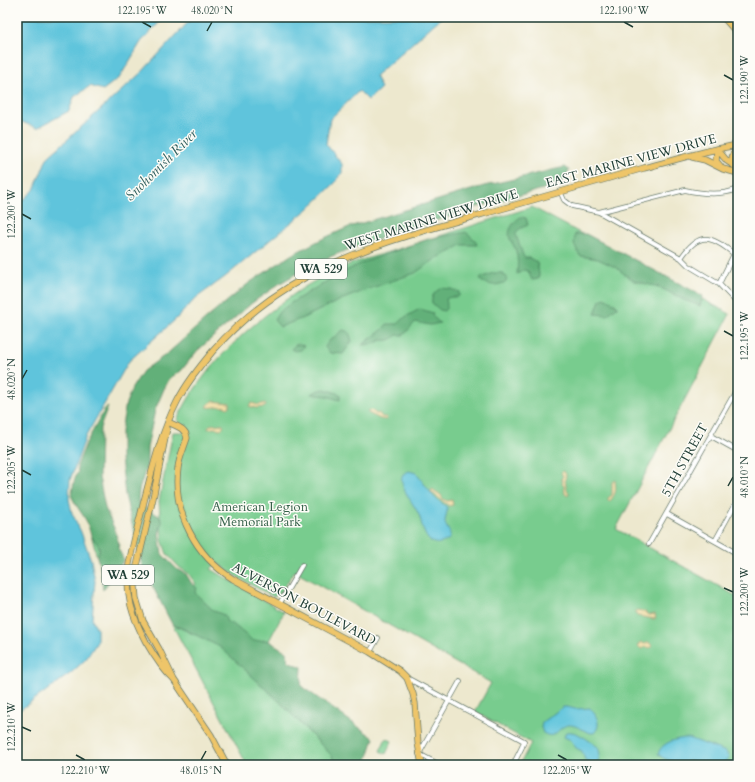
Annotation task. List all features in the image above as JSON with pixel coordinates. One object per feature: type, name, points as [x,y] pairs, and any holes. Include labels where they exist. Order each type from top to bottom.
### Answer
[{"type":"main road","points":[[723,17],[738,34]]},
{"type":"main road","points":[[738,146],[732,157],[733,163],[738,169]]},
{"type":"main road","name":"EAST MARINE VIEW DRIVE","points":[[530,200],[687,156],[738,146]]},
{"type":"main road","points":[[717,149],[727,161],[738,169]]},
{"type":"main road","points":[[717,149],[717,163],[725,170]]},
{"type":"main road","points":[[687,156],[705,160],[725,170],[738,169]]},
{"type":"main road","name":"WEST MARINE VIEW DRIVE","points":[[174,680],[164,671],[151,651],[134,618],[128,587],[129,564],[160,442],[184,388],[202,364],[241,322],[287,287],[316,271],[366,250],[530,200]]},
{"type":"main road","name":"WEST MARINE VIEW DRIVE","points":[[168,422],[153,498],[140,548],[136,570],[136,598],[141,616],[174,680],[211,735],[227,765]]},
{"type":"main road","name":"ALVERSON BOULEVARD","points":[[168,422],[181,428],[186,434],[187,438],[178,466],[176,482],[177,495],[183,516],[195,542],[209,560],[224,574],[370,652],[388,663],[407,678]]},
{"type":"main road","points":[[407,678],[411,686],[415,702],[422,765]]},
{"type":"street","points":[[599,212],[685,190],[711,194],[723,193],[738,189]]},
{"type":"street","points":[[560,191],[564,200],[572,206],[599,212],[681,258],[689,266],[719,284],[738,304]]},
{"type":"street","points":[[681,258],[696,240],[705,238],[726,247],[734,254]]},
{"type":"street","points":[[719,284],[734,254],[738,251]]},
{"type":"street","name":"5TH STREET","points":[[649,544],[738,387]]},
{"type":"street","points":[[711,436],[738,451]]},
{"type":"street","points":[[715,541],[738,499]]},
{"type":"street","points":[[667,514],[738,554]]},
{"type":"street","points":[[280,603],[302,565]]},
{"type":"street","points":[[370,652],[378,638]]},
{"type":"street","points":[[407,678],[524,741],[513,765]]},
{"type":"street","points":[[440,765],[420,754],[460,681]]},
{"type":"green space","points":[[565,167],[569,170],[565,180],[547,188],[484,205],[355,247],[304,269],[252,303],[197,351],[181,371],[170,378],[155,410],[147,448],[147,465],[139,490],[138,503],[159,516],[162,522],[159,534],[162,554],[178,570],[186,574],[192,584],[197,588],[195,593],[214,611],[224,615],[227,622],[234,625],[253,641],[267,640],[287,652],[288,661],[302,667],[301,686],[374,738],[366,763],[368,765],[336,765],[332,756],[278,700],[220,647],[172,624],[142,566],[125,495],[121,458],[121,431],[126,403],[132,388],[143,371],[168,353],[249,283],[291,255],[349,227],[484,186]]},
{"type":"green space","name":"American Legion Memorial Park","points":[[532,207],[730,314],[616,529],[738,597],[738,765],[527,765],[521,762],[531,743],[475,712],[491,683],[294,571],[282,591],[274,597],[242,580],[217,563],[211,569],[284,612],[251,675],[278,700],[332,756],[336,765],[247,765],[172,624],[195,635],[181,597],[196,584],[188,573],[179,567],[167,554],[162,540],[159,501],[173,432],[190,432],[177,420],[187,401],[200,382],[228,348],[262,318],[310,284],[353,263]]},
{"type":"green space","points":[[520,217],[526,218],[528,225],[519,229],[516,235],[524,257],[537,262],[539,274],[538,279],[532,280],[528,271],[524,270],[517,274],[517,254],[510,239],[509,233],[513,224]]},
{"type":"green space","points":[[466,232],[475,240],[477,245],[461,245],[437,258],[415,273],[343,299],[280,327],[274,320],[279,312],[291,303],[337,275],[362,263],[428,239]]},
{"type":"green space","points":[[575,234],[586,234],[703,296],[700,306],[684,300],[659,287],[634,281],[615,267],[598,259],[580,256],[574,244]]},
{"type":"green space","points":[[493,273],[504,273],[503,275],[507,277],[506,282],[493,285],[481,281],[480,278]]},
{"type":"green space","points":[[441,288],[459,292],[459,296],[446,299],[447,307],[444,311],[440,310],[432,303],[434,294]]},
{"type":"green space","points":[[605,298],[618,306],[607,315],[595,314],[600,300]]},
{"type":"green space","points":[[420,309],[433,313],[432,316],[440,323],[430,325],[415,322],[404,335],[397,335],[392,339],[381,340],[374,344],[362,345],[382,330],[387,324],[398,324],[405,317]]},
{"type":"green space","points":[[343,330],[349,332],[352,341],[343,354],[330,353],[325,347],[329,341]]},
{"type":"green space","points":[[299,344],[304,346],[301,350],[295,351],[291,349],[295,345]]},
{"type":"green space","points":[[325,389],[340,394],[340,400],[311,394]]},
{"type":"green space","points":[[108,407],[100,428],[99,477],[105,508],[114,528],[119,545],[118,548],[124,560],[103,590],[97,557],[99,547],[91,535],[87,522],[71,495],[75,477],[78,472],[77,466],[86,443],[105,409]]},
{"type":"green space","points":[[91,534],[99,547],[97,557]]},
{"type":"green space","points":[[386,738],[392,741],[386,754],[380,751]]},
{"type":"sand","points":[[213,401],[230,403],[230,406],[228,408],[223,406],[207,407],[208,404]]},
{"type":"sand","points":[[251,403],[259,405],[265,403],[266,405],[265,407],[256,408],[249,406]]},
{"type":"sand","points":[[369,410],[376,414],[379,413],[382,417],[386,417],[387,420],[380,419],[368,413]]},
{"type":"sand","points":[[221,424],[224,426],[222,429],[208,429],[210,425]]},
{"type":"sand","points":[[563,471],[566,474],[565,479],[569,493],[568,496],[565,494],[564,486],[562,484],[563,481],[561,479],[563,476],[561,473]]},
{"type":"sand","points":[[615,480],[615,493],[610,501],[608,501],[608,498],[612,495],[612,482]]},
{"type":"sand","points":[[432,489],[441,495],[443,499],[447,501],[452,500],[453,505],[449,506],[431,492]]},
{"type":"sand","points":[[638,610],[645,612],[648,615],[655,614],[656,618],[654,619],[637,616],[635,612]]},
{"type":"sand","points":[[641,642],[645,644],[649,642],[652,646],[650,648],[646,647],[641,649],[638,646]]},
{"type":"water","points":[[17,17],[163,17],[141,42],[120,77],[103,90],[90,86],[74,97],[69,111],[37,128],[17,120]]},
{"type":"water","name":"Snohomish River","points":[[193,17],[442,17],[375,76],[381,88],[368,100],[359,91],[330,119],[326,144],[342,164],[342,173],[334,184],[309,208],[225,277],[196,298],[176,319],[129,361],[86,436],[70,480],[69,499],[72,513],[81,532],[91,560],[95,581],[92,619],[97,629],[97,642],[86,659],[71,673],[17,712],[17,206],[34,190],[47,158],[143,71]]},
{"type":"water","points":[[409,471],[416,473],[434,497],[447,507],[445,522],[450,534],[448,540],[442,543],[433,543],[426,536],[419,515],[405,492],[402,483],[403,474]]},
{"type":"water","points":[[563,707],[575,709],[590,708],[598,720],[598,727],[594,733],[568,725],[561,728],[554,735],[547,735],[543,733],[541,727],[542,722]]},
{"type":"water","points":[[566,732],[579,734],[598,747],[600,754],[598,762],[595,764],[585,760],[582,751],[576,748],[571,740],[564,737]]},
{"type":"water","points":[[689,738],[726,752],[729,758],[721,765],[702,765],[689,761],[681,765],[663,758],[658,754],[666,744],[675,740]]}]
